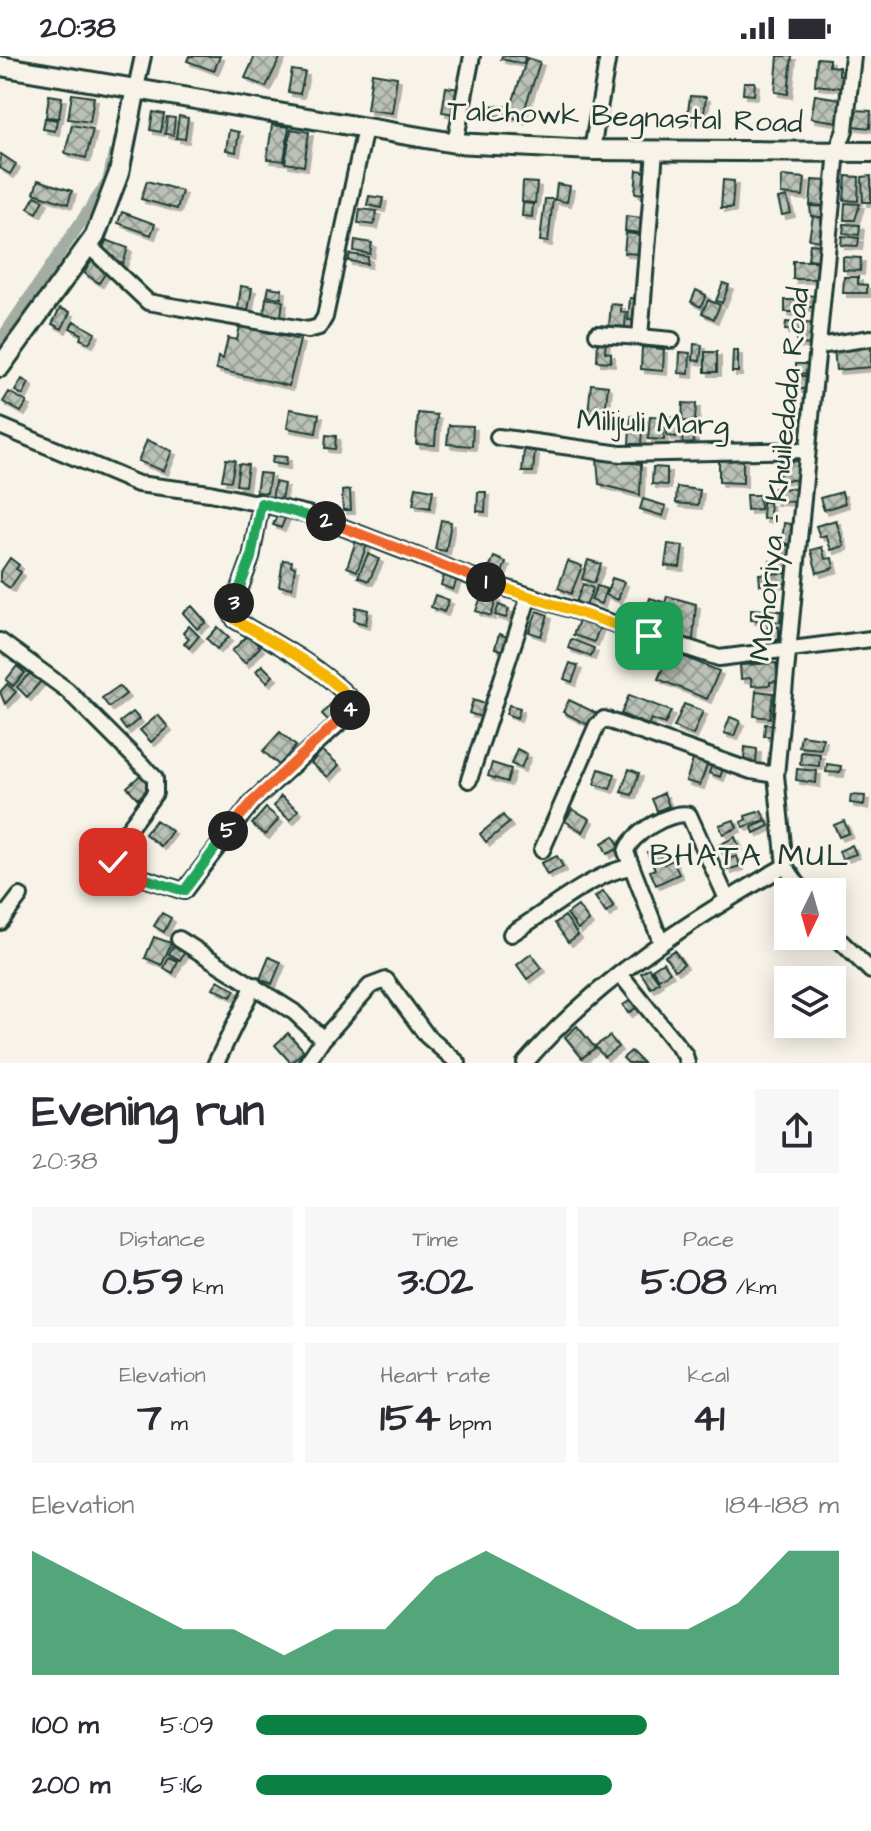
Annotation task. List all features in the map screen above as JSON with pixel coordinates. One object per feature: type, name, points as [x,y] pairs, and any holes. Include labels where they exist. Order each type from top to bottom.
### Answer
[{"type":"main road","name":"Talchowk Begnastal Road","points":[[0,66],[455,143],[592,150],[871,152]]},
{"type":"main road","points":[[0,367],[89,246],[119,173],[136,88]]},
{"type":"street","points":[[136,88],[143,56]]},
{"type":"street","points":[[455,143],[472,56]]},
{"type":"street","points":[[592,150],[608,56]]},
{"type":"street","name":"Mohoriya - Khuiledada Road","points":[[793,878],[785,866],[776,775],[795,651],[807,450],[837,151],[845,130],[853,56]]},
{"type":"street","points":[[89,246],[148,302],[308,330],[319,327],[325,317],[365,128]]},
{"type":"street","points":[[640,337],[655,151]]},
{"type":"street","points":[[597,334],[672,340]]},
{"type":"street","points":[[819,346],[871,338]]},
{"type":"street","points":[[0,426],[138,484],[261,503],[308,514],[529,596],[719,658],[795,651],[871,639]]},
{"type":"street","name":"Milijuli Marg","points":[[498,437],[621,454],[807,450]]},
{"type":"street","points":[[0,641],[67,690],[155,778],[155,793],[112,851],[113,862],[121,871],[184,891],[253,801],[348,715],[351,706],[351,699],[342,690],[294,654],[235,620],[231,613],[251,558],[261,503]]},
{"type":"street","points":[[469,780],[529,596]]},
{"type":"street","points":[[542,850],[597,725],[604,719],[751,771],[776,775]]},
{"type":"street","points":[[661,942],[626,852],[632,839],[677,813],[689,815],[727,899]]},
{"type":"street","points":[[525,1063],[548,1037],[661,942],[785,866]]},
{"type":"street","points":[[511,934],[594,882],[619,869],[631,867]]},
{"type":"street","points":[[0,922],[20,896]]},
{"type":"street","points":[[179,939],[294,1012],[323,1039]]},
{"type":"street","points":[[846,947],[871,971]]},
{"type":"street","points":[[621,975],[685,1055],[687,1063]]},
{"type":"street","points":[[307,1063],[323,1039],[370,986],[386,980],[436,1057],[458,1063]]},
{"type":"street","points":[[216,1063],[254,985]]},
{"type":"building","points":[[189,56],[220,56],[214,71],[187,61]]},
{"type":"building","points":[[255,56],[281,56],[266,87],[245,78]]},
{"type":"building","points":[[502,56],[525,57],[524,64],[501,59]]},
{"type":"building","points":[[778,56],[792,56],[788,94],[775,92]]},
{"type":"building","points":[[527,58],[540,62],[521,120],[508,116]]},
{"type":"building","points":[[817,58],[829,59],[829,66],[839,67],[839,75],[844,76],[843,88],[815,85]]},
{"type":"building","points":[[292,70],[305,72],[300,94],[288,92]]},
{"type":"building","points":[[372,73],[397,77],[392,113],[367,110]]},
{"type":"building","points":[[744,82],[755,82],[754,95],[743,94]]},
{"type":"building","points":[[446,87],[460,89],[455,114],[442,112]]},
{"type":"building","points":[[72,94],[94,97],[90,122],[68,119]]},
{"type":"building","points":[[49,95],[62,97],[59,118],[46,117]]},
{"type":"building","points":[[815,95],[841,99],[838,122],[811,118]]},
{"type":"building","points":[[690,96],[706,97],[703,122],[687,120]]},
{"type":"building","points":[[485,105],[508,107],[507,117],[484,115]]},
{"type":"building","points":[[854,110],[871,111],[870,128],[853,126]]},
{"type":"building","points":[[153,112],[164,114],[161,132],[150,130]]},
{"type":"building","points":[[179,116],[188,118],[185,139],[176,138]]},
{"type":"building","points":[[167,117],[175,118],[173,135],[165,134]]},
{"type":"building","points":[[45,118],[57,120],[55,131],[43,129]]},
{"type":"building","points":[[72,125],[93,129],[86,158],[65,153]]},
{"type":"building","points":[[272,125],[289,127],[284,161],[267,159]]},
{"type":"building","points":[[291,129],[309,132],[304,166],[285,163]]},
{"type":"building","points":[[229,130],[239,132],[236,152],[226,150]]},
{"type":"building","points":[[1,154],[16,164],[10,174],[0,168]]},
{"type":"building","points":[[637,170],[650,172],[647,194],[635,193]]},
{"type":"building","points":[[782,176],[805,178],[803,196],[781,194]]},
{"type":"building","points":[[846,176],[859,177],[858,201],[844,200]]},
{"type":"building","points":[[871,176],[871,202],[863,202],[862,177]]},
{"type":"building","points":[[38,180],[72,191],[68,204],[34,193]]},
{"type":"building","points":[[723,180],[734,181],[732,208],[721,208]]},
{"type":"building","points":[[812,180],[827,181],[825,206],[810,205]]},
{"type":"building","points":[[147,181],[182,191],[177,209],[141,199]]},
{"type":"building","points":[[523,182],[537,183],[535,203],[522,202]]},
{"type":"building","points":[[557,184],[570,186],[567,202],[555,200]]},
{"type":"building","points":[[35,196],[44,200],[37,213],[28,208]]},
{"type":"building","points":[[369,196],[383,198],[381,208],[367,205]]},
{"type":"building","points":[[787,197],[791,213],[782,215],[778,199]]},
{"type":"building","points":[[545,199],[553,199],[548,242],[540,241]]},
{"type":"building","points":[[523,203],[533,204],[532,217],[522,216]]},
{"type":"building","points":[[845,203],[860,204],[855,220],[844,220]]},
{"type":"building","points":[[810,206],[829,207],[829,218],[811,216]]},
{"type":"building","points":[[360,209],[377,211],[374,225],[358,223]]},
{"type":"building","points":[[122,212],[155,224],[151,235],[118,223]]},
{"type":"building","points":[[626,216],[643,218],[641,233],[625,231]]},
{"type":"building","points":[[813,216],[830,220],[826,242],[809,239]]},
{"type":"building","points":[[844,224],[860,225],[859,235],[843,233]]},
{"type":"building","points":[[626,233],[641,235],[639,254],[624,253]]},
{"type":"building","points":[[842,236],[859,238],[858,246],[841,245]]},
{"type":"building","points":[[106,240],[128,248],[123,263],[101,255]]},
{"type":"building","points":[[355,240],[372,243],[370,254],[354,251]]},
{"type":"building","points":[[810,244],[828,246],[826,261],[808,259]]},
{"type":"building","points":[[350,254],[368,257],[367,264],[348,261]]},
{"type":"building","points":[[843,257],[861,258],[860,271],[843,270]]},
{"type":"building","points":[[93,259],[108,269],[99,283],[84,273]]},
{"type":"building","points":[[793,261],[817,261],[817,279],[793,279]]},
{"type":"building","points":[[844,277],[858,277],[858,284],[867,285],[867,293],[843,293]]},
{"type":"building","points":[[723,283],[729,285],[722,303],[716,301]]},
{"type":"building","points":[[241,286],[252,288],[248,311],[238,309]]},
{"type":"building","points":[[269,287],[282,289],[281,298],[267,296]]},
{"type":"building","points":[[696,290],[706,295],[701,307],[691,302]]},
{"type":"building","points":[[801,295],[816,296],[816,307],[801,307]]},
{"type":"building","points":[[266,298],[283,301],[281,316],[264,314]]},
{"type":"building","points":[[630,298],[642,299],[640,321],[628,320]]},
{"type":"building","points":[[708,300],[720,305],[714,319],[702,313]]},
{"type":"building","points":[[785,300],[798,300],[798,312],[785,312]]},
{"type":"building","points":[[611,304],[621,305],[621,312],[626,312],[625,327],[609,326]]},
{"type":"building","points":[[60,308],[70,312],[62,329],[52,324]]},
{"type":"building","points":[[74,321],[95,333],[89,343],[80,339],[82,334],[70,328]]},
{"type":"building","points":[[786,322],[803,324],[803,331],[785,330]]},
{"type":"building","points":[[806,323],[817,324],[816,345],[797,344],[797,333],[805,333]]},
{"type":"building","points":[[240,326],[300,340],[289,386],[216,369],[218,357],[223,359],[228,338],[237,340]]},
{"type":"building","points":[[598,339],[606,339],[605,352],[611,353],[611,362],[597,361]]},
{"type":"building","points":[[694,344],[702,345],[700,361],[693,360]]},
{"type":"building","points":[[871,345],[871,367],[836,370],[834,348]]},
{"type":"building","points":[[642,347],[664,349],[663,371],[641,369]]},
{"type":"building","points":[[733,351],[738,351],[738,372],[732,372]]},
{"type":"building","points":[[680,352],[690,353],[689,374],[679,373]]},
{"type":"building","points":[[705,352],[717,352],[717,372],[705,372]]},
{"type":"building","points":[[796,364],[811,364],[812,373],[796,374]]},
{"type":"building","points":[[798,376],[810,376],[811,389],[798,389]]},
{"type":"building","points":[[22,379],[29,383],[23,395],[15,391]]},
{"type":"building","points":[[591,384],[608,386],[605,415],[588,413]]},
{"type":"building","points":[[9,392],[27,402],[21,412],[3,402]]},
{"type":"building","points":[[683,403],[696,404],[695,422],[682,421]]},
{"type":"building","points":[[290,409],[319,414],[316,433],[287,428]]},
{"type":"building","points":[[418,413],[437,415],[435,445],[416,444]]},
{"type":"building","points":[[631,416],[643,417],[641,444],[629,444]]},
{"type":"building","points":[[650,416],[665,417],[664,440],[648,439]]},
{"type":"building","points":[[668,417],[678,418],[677,437],[667,436]]},
{"type":"building","points":[[449,425],[473,426],[472,446],[447,444]]},
{"type":"building","points":[[684,426],[695,427],[693,447],[682,447]]},
{"type":"building","points":[[326,435],[336,436],[335,449],[325,448]]},
{"type":"building","points":[[147,440],[172,451],[164,471],[138,461]]},
{"type":"building","points":[[524,450],[535,451],[533,472],[522,472]]},
{"type":"building","points":[[273,456],[287,457],[286,465],[272,463]]},
{"type":"building","points":[[226,459],[235,460],[231,481],[222,480]]},
{"type":"building","points":[[597,459],[641,464],[640,495],[599,484]]},
{"type":"building","points":[[719,459],[743,459],[743,483],[719,482]]},
{"type":"building","points":[[780,460],[806,462],[804,481],[779,479]]},
{"type":"building","points":[[239,464],[248,465],[245,486],[236,485]]},
{"type":"building","points":[[653,467],[667,468],[667,485],[652,484]]},
{"type":"building","points":[[259,473],[270,474],[267,493],[256,492]]},
{"type":"building","points":[[275,482],[284,484],[281,500],[272,499]]},
{"type":"building","points":[[416,487],[433,490],[430,508],[413,505]]},
{"type":"building","points":[[677,487],[700,490],[698,505],[676,503]]},
{"type":"building","points":[[774,488],[799,489],[798,502],[773,501]]},
{"type":"building","points":[[350,490],[351,510],[343,510],[342,491]]},
{"type":"building","points":[[478,492],[486,492],[485,512],[477,511]]},
{"type":"building","points":[[842,492],[845,503],[824,510],[820,498]]},
{"type":"building","points":[[746,495],[759,495],[760,509],[747,510]]},
{"type":"building","points":[[643,499],[666,506],[663,516],[640,509]]},
{"type":"building","points":[[762,502],[769,502],[771,518],[763,519]]},
{"type":"building","points":[[278,513],[286,516],[281,528],[273,525]]},
{"type":"building","points":[[441,520],[451,522],[446,551],[435,549]]},
{"type":"building","points":[[836,520],[844,546],[831,550],[826,535],[820,537],[816,526]]},
{"type":"building","points":[[784,523],[798,525],[796,545],[782,543]]},
{"type":"building","points":[[357,538],[368,542],[357,571],[347,567]]},
{"type":"building","points":[[668,544],[683,546],[680,567],[665,566]]},
{"type":"building","points":[[782,545],[794,546],[793,559],[781,558]]},
{"type":"building","points":[[822,547],[825,559],[832,558],[834,568],[817,573],[811,550]]},
{"type":"building","points":[[368,554],[379,559],[369,581],[358,577]]},
{"type":"building","points":[[494,557],[506,562],[502,573],[489,568]]},
{"type":"building","points":[[10,558],[19,565],[16,569],[21,572],[10,588],[0,581],[0,573]]},
{"type":"building","points":[[283,560],[292,561],[291,566],[295,567],[292,588],[279,586]]},
{"type":"building","points":[[588,560],[601,564],[594,583],[582,579]]},
{"type":"building","points":[[568,561],[582,566],[571,594],[558,588]]},
{"type":"building","points":[[770,561],[793,562],[793,570],[769,570]]},
{"type":"building","points":[[445,572],[458,576],[453,590],[441,585]]},
{"type":"building","points":[[787,573],[787,583],[760,585],[759,574]]},
{"type":"building","points":[[612,578],[624,582],[618,600],[606,595]]},
{"type":"building","points":[[583,584],[593,588],[586,606],[576,602]]},
{"type":"building","points":[[597,586],[606,589],[601,604],[591,600]]},
{"type":"building","points":[[482,594],[497,598],[491,616],[476,611]]},
{"type":"building","points":[[435,595],[449,600],[444,612],[431,607]]},
{"type":"building","points":[[667,596],[696,604],[693,640],[657,633]]},
{"type":"building","points":[[650,598],[663,602],[658,621],[644,616]]},
{"type":"building","points":[[499,605],[509,609],[506,618],[495,615]]},
{"type":"building","points":[[192,606],[206,622],[197,629],[183,613]]},
{"type":"building","points":[[356,607],[368,610],[366,624],[354,621]]},
{"type":"building","points":[[751,609],[781,611],[780,622],[751,620]]},
{"type":"building","points":[[537,611],[548,615],[541,636],[529,632]]},
{"type":"building","points":[[580,618],[600,626],[594,642],[573,635]]},
{"type":"building","points":[[189,626],[199,636],[189,648],[184,643],[189,638],[183,633]]},
{"type":"building","points":[[218,627],[229,637],[217,649],[207,639]]},
{"type":"building","points":[[767,627],[779,627],[779,640],[767,640]]},
{"type":"building","points":[[499,634],[513,639],[509,653],[495,648]]},
{"type":"building","points":[[248,635],[260,647],[245,663],[232,651]]},
{"type":"building","points":[[571,639],[594,648],[591,656],[568,648]]},
{"type":"building","points":[[670,651],[719,671],[707,699],[658,679]]},
{"type":"building","points":[[570,663],[578,666],[572,682],[564,679]]},
{"type":"building","points":[[776,663],[778,681],[770,682],[770,685],[752,686],[751,678],[741,679],[740,665]]},
{"type":"building","points":[[262,665],[273,676],[267,682],[256,671]]},
{"type":"building","points":[[17,666],[25,673],[13,686],[6,680]]},
{"type":"building","points":[[31,672],[41,681],[27,697],[17,687]]},
{"type":"building","points":[[7,684],[16,692],[5,704],[0,692]]},
{"type":"building","points":[[119,686],[126,694],[109,707],[102,698]]},
{"type":"building","points":[[756,691],[773,693],[770,718],[754,716]]},
{"type":"building","points":[[629,695],[671,711],[665,724],[651,719],[648,725],[621,714]]},
{"type":"building","points":[[337,697],[345,704],[330,722],[322,714]]},
{"type":"building","points":[[473,700],[488,705],[484,718],[469,713]]},
{"type":"building","points":[[569,700],[596,713],[590,726],[563,712]]},
{"type":"building","points":[[684,704],[703,711],[693,735],[674,727]]},
{"type":"building","points":[[509,705],[520,708],[517,718],[506,714]]},
{"type":"building","points":[[133,712],[139,719],[126,730],[120,722]]},
{"type":"building","points":[[158,715],[168,727],[151,742],[140,730]]},
{"type":"building","points":[[730,717],[740,721],[734,736],[724,733]]},
{"type":"building","points":[[765,724],[779,725],[778,737],[764,736]]},
{"type":"building","points":[[280,732],[296,746],[279,765],[263,751]]},
{"type":"building","points":[[801,735],[823,738],[821,749],[799,747]]},
{"type":"building","points":[[745,747],[757,749],[756,763],[744,761]]},
{"type":"building","points":[[517,749],[527,754],[521,768],[511,764]]},
{"type":"building","points":[[322,750],[339,765],[328,777],[311,763]]},
{"type":"building","points":[[801,752],[820,754],[819,766],[800,764]]},
{"type":"building","points":[[694,757],[708,762],[700,785],[686,781]]},
{"type":"building","points":[[713,762],[724,766],[720,777],[709,773]]},
{"type":"building","points":[[492,763],[511,769],[507,782],[488,776]]},
{"type":"building","points":[[827,764],[841,766],[840,773],[826,772]]},
{"type":"building","points":[[599,769],[615,774],[610,789],[594,784]]},
{"type":"building","points":[[629,769],[639,773],[632,795],[621,792]]},
{"type":"building","points":[[797,769],[817,771],[816,783],[796,780]]},
{"type":"building","points":[[144,772],[155,783],[138,799],[127,787]]},
{"type":"building","points":[[664,793],[669,806],[657,811],[652,799]]},
{"type":"building","points":[[851,795],[865,796],[864,805],[850,803]]},
{"type":"building","points":[[281,796],[298,810],[290,820],[274,806]]},
{"type":"building","points":[[266,808],[279,819],[265,835],[252,824]]},
{"type":"building","points":[[572,809],[590,819],[583,832],[565,821]]},
{"type":"building","points":[[761,811],[766,820],[743,827],[741,822],[746,820],[745,816]]},
{"type":"building","points":[[503,815],[509,823],[486,842],[480,834]]},
{"type":"building","points":[[156,820],[172,831],[161,846],[145,834]]},
{"type":"building","points":[[734,820],[737,828],[723,834],[719,825]]},
{"type":"building","points":[[767,821],[769,826],[754,833],[752,827]]},
{"type":"building","points":[[844,821],[849,833],[839,837],[834,825]]},
{"type":"building","points":[[614,836],[620,848],[607,854],[602,843]]},
{"type":"building","points":[[735,837],[739,846],[723,854],[719,845]]},
{"type":"building","points":[[852,845],[856,854],[842,859],[839,851]]},
{"type":"building","points":[[657,848],[664,864],[673,860],[679,874],[656,885],[650,871],[655,869],[647,852]]},
{"type":"building","points":[[557,856],[563,867],[547,875],[541,863]]},
{"type":"building","points":[[737,856],[740,866],[728,870],[724,860]]},
{"type":"building","points":[[603,891],[614,907],[606,913],[595,897]]},
{"type":"building","points":[[578,906],[589,921],[578,929],[567,914]]},
{"type":"building","points":[[162,913],[171,918],[164,932],[154,926]]},
{"type":"building","points":[[565,916],[578,935],[568,942],[555,923]]},
{"type":"building","points":[[154,937],[171,943],[162,965],[145,958]]},
{"type":"building","points":[[174,944],[186,950],[180,960],[169,954]]},
{"type":"building","points":[[674,950],[684,964],[675,970],[665,956]]},
{"type":"building","points":[[531,954],[542,968],[527,979],[517,965]]},
{"type":"building","points":[[169,957],[178,961],[173,973],[164,968]]},
{"type":"building","points":[[269,957],[281,962],[272,984],[260,979]]},
{"type":"building","points":[[663,962],[670,972],[659,979],[652,969]]},
{"type":"building","points":[[649,968],[659,982],[651,988],[641,973]]},
{"type":"building","points":[[218,980],[235,990],[231,997],[213,988]]},
{"type":"building","points":[[634,998],[639,1006],[628,1013],[623,1005]]},
{"type":"building","points":[[577,1026],[595,1048],[582,1058],[565,1037]]},
{"type":"building","points":[[288,1033],[304,1051],[291,1063],[275,1045]]},
{"type":"building","points":[[610,1036],[618,1047],[604,1057],[595,1046]]},
{"type":"building","points":[[631,1051],[643,1063],[628,1063],[623,1058]]},
{"type":"waterway","points":[[0,341],[108,182],[114,154]]},
{"type":"district","name":"BHATA MUL","points":[[750,855]]},
{"type":"route","points":[[113,862],[121,871],[184,891],[253,801],[348,715],[351,699],[342,690],[294,654],[235,620],[231,613],[251,558],[261,503],[308,514],[469,576],[649,636]]}]
